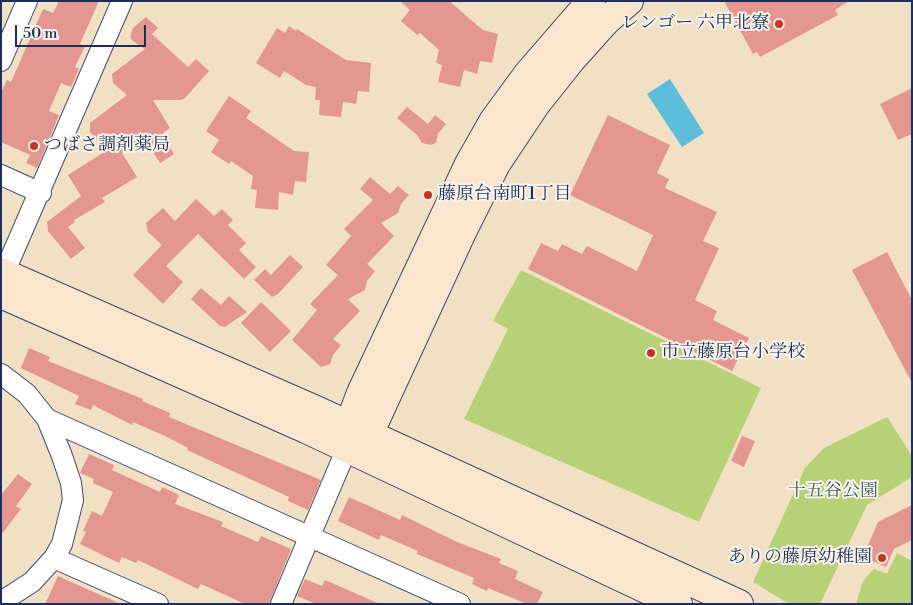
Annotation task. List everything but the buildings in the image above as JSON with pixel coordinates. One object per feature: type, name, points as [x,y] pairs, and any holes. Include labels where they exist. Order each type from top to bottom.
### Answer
[{"type":"street","points":[[4,50],[27,1]]},
{"type":"street","points":[[122,1],[2,280],[739,604]]},
{"type":"street","points":[[281,604],[355,436],[432,239],[468,164],[494,120],[527,75],[591,1]]},
{"type":"street","points":[[355,436],[496,164],[536,104],[571,60],[606,21],[628,1]]},
{"type":"street","points":[[1,175],[40,193]]},
{"type":"street","points":[[1,374],[27,394],[47,419],[71,483],[73,500],[65,536],[54,558],[32,582],[1,602]]},
{"type":"street","points":[[47,419],[460,604]]},
{"type":"street","points":[[355,436],[678,604]]},
{"type":"street","points":[[54,558],[158,604]]},
{"type":"green space","points":[[521,270],[761,388],[699,522],[464,419],[508,329],[493,321]]},
{"type":"green space","name":"十五谷公園","points":[[887,417],[912,456],[912,477],[867,505],[820,604],[789,604],[753,582],[805,468],[824,448]]},
{"type":"green space","points":[[897,553],[912,561],[912,604],[856,604],[863,581],[874,569],[887,574]]},
{"type":"water","points":[[670,79],[704,133],[682,147],[647,94]]},
{"type":"place","name":"レンゴー 六甲北寮","points":[[779,24]]},
{"type":"place","name":"つばさ調剤薬局","points":[[34,146]]},
{"type":"place","name":"藤原台南町1丁目","points":[[428,195]]},
{"type":"place","name":"市立藤原台小学校","points":[[651,353]]},
{"type":"place","name":"ありの藤原幼稚園","points":[[882,558]]}]
